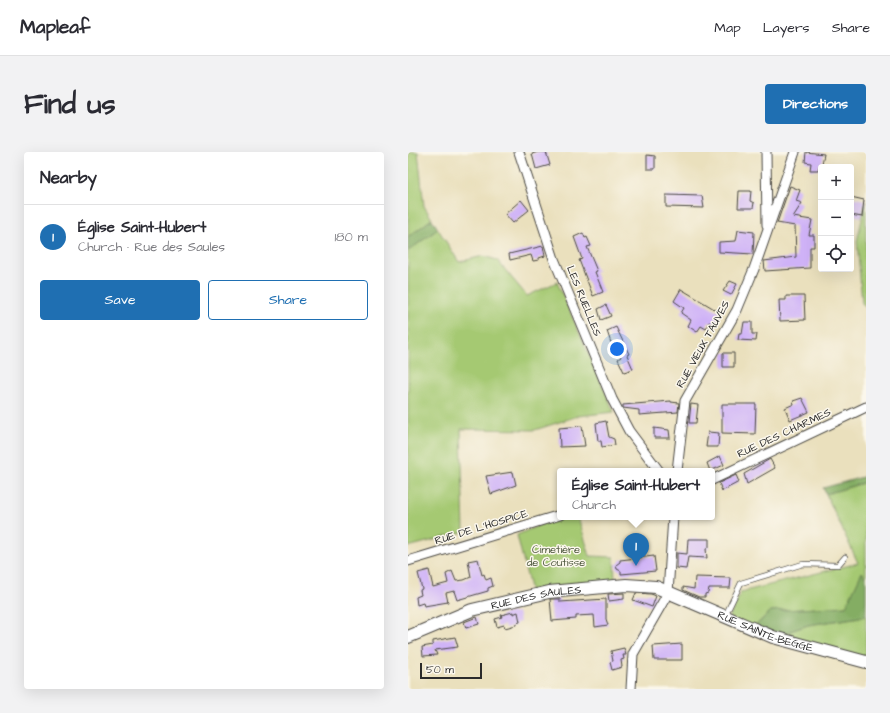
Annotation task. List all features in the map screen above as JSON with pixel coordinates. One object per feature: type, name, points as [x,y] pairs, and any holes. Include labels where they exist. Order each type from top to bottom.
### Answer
[{"type":"street","name":"LES RUELLES","points":[[519,152],[554,259],[612,399],[629,431],[657,468]]},
{"type":"street","name":"RUE VIEUX TAUVES","points":[[766,152],[767,232]]},
{"type":"street","name":"RUE VIEUX TAUVES","points":[[677,468],[684,401],[737,310],[754,269],[795,152]]},
{"type":"street","name":"RUE DES CHARMES","points":[[715,479],[866,407]]},
{"type":"street","name":"RUE DE L'HOSPICE","points":[[408,562],[557,516]]},
{"type":"street","points":[[631,689],[632,654],[668,593],[673,520]]},
{"type":"street","name":"RUE DES SAULES","points":[[408,637],[472,610],[549,592],[626,585],[656,587],[668,593]]},
{"type":"street","name":"RUE SAINTE-BEGGE","points":[[668,593],[773,637],[866,662]]},
{"type":"lane","points":[[725,616],[740,583],[803,564],[838,565],[845,557]]},
{"type":"green space","points":[[408,152],[418,152],[424,206],[432,219],[408,237]]},
{"type":"green space","points":[[866,201],[866,308],[862,303],[857,241]]},
{"type":"green space","points":[[432,219],[438,229],[408,251],[408,237]]},
{"type":"green space","points":[[438,229],[459,262],[483,256],[497,260],[527,296],[557,282],[614,412],[578,416],[535,430],[461,429],[464,532],[408,547],[408,251]]},
{"type":"green space","points":[[866,476],[866,482],[826,494],[823,488]]},
{"type":"green space","points":[[866,482],[866,579],[862,572],[847,606],[771,611],[753,628],[729,618],[741,592],[858,563],[826,494]]},
{"type":"green space","name":"Cimetière de Coutisse","points":[[557,517],[557,520],[579,520],[590,556],[614,557],[615,583],[531,592],[517,535]]},
{"type":"green space","points":[[862,572],[866,579],[866,616],[808,625],[773,637],[753,628],[771,611],[846,606]]},
{"type":"green space","points":[[866,616],[866,662],[773,637],[808,625]]},
{"type":"building","points":[[546,152],[550,165],[536,169],[532,154]]},
{"type":"building","points":[[806,152],[824,154],[822,164],[818,164],[818,170],[810,170],[811,163],[805,162]]},
{"type":"building","points":[[647,155],[655,156],[655,169],[647,169]]},
{"type":"building","points":[[790,186],[800,190],[796,201],[802,203],[793,217],[812,220],[809,235],[814,235],[814,247],[810,247],[810,268],[765,271],[764,261],[796,257],[795,226],[777,223]]},
{"type":"building","points":[[739,191],[751,191],[750,201],[754,203],[753,208],[738,208]]},
{"type":"building","points":[[666,195],[702,196],[704,208],[666,207]]},
{"type":"building","points":[[854,198],[864,200],[862,217],[854,216]]},
{"type":"building","points":[[521,200],[529,210],[513,223],[505,214]]},
{"type":"building","points":[[738,230],[754,232],[753,254],[719,252],[719,242],[736,241]]},
{"type":"building","points":[[583,233],[585,238],[587,237],[591,246],[587,247],[597,271],[595,272],[603,292],[593,296],[579,260],[582,259],[574,237]]},
{"type":"building","points":[[543,246],[545,256],[539,258],[539,260],[533,261],[531,255],[510,260],[509,254]]},
{"type":"building","points":[[730,281],[737,284],[731,295],[723,291]]},
{"type":"building","points":[[681,289],[721,313],[715,325],[709,322],[706,329],[701,326],[697,332],[688,326],[691,320],[681,313],[684,308],[674,301]]},
{"type":"building","points":[[786,296],[804,296],[805,320],[780,321],[779,300],[786,300]]},
{"type":"building","points":[[606,305],[611,316],[601,320],[598,309]]},
{"type":"building","points":[[744,322],[752,322],[752,334],[757,334],[756,341],[738,340],[739,334],[742,334]]},
{"type":"building","points":[[616,327],[629,354],[627,355],[633,369],[624,372],[618,359],[621,357],[614,342],[611,343],[607,331]]},
{"type":"building","points":[[723,353],[734,353],[734,367],[723,367]]},
{"type":"building","points":[[802,398],[809,412],[790,420],[785,408],[794,404],[793,401]]},
{"type":"building","points":[[671,401],[679,403],[678,412],[639,415],[639,410],[623,408],[623,405]]},
{"type":"building","points":[[691,404],[698,405],[696,423],[689,423]]},
{"type":"building","points":[[722,404],[756,404],[755,434],[722,433]]},
{"type":"building","points":[[606,421],[609,437],[614,439],[615,445],[602,447],[601,441],[598,441],[596,423]]},
{"type":"building","points":[[582,426],[585,446],[560,447],[559,428]]},
{"type":"building","points":[[654,428],[669,430],[670,438],[654,438]]},
{"type":"building","points":[[708,432],[719,433],[718,447],[706,447]]},
{"type":"building","points":[[720,456],[724,465],[715,469],[709,468],[707,463]]},
{"type":"building","points":[[770,459],[775,468],[747,484],[744,474]]},
{"type":"building","points":[[513,472],[516,485],[491,494],[486,476]]},
{"type":"building","points":[[736,475],[739,482],[722,491],[719,483]]},
{"type":"building","points":[[688,539],[709,539],[709,548],[706,549],[707,558],[688,557],[686,569],[677,568],[677,553],[687,554]]},
{"type":"building","points":[[654,556],[656,571],[621,574],[621,571],[617,569],[616,565],[620,562],[620,560]]},
{"type":"building","points":[[478,559],[482,575],[484,574],[486,580],[491,578],[493,586],[488,588],[488,591],[457,600],[454,591],[446,593],[448,602],[424,606],[423,603],[417,605],[416,597],[421,595],[420,590],[422,589],[418,573],[429,570],[433,587],[448,583],[446,574],[452,571],[456,581],[464,580],[471,577],[468,561]]},
{"type":"building","points":[[695,577],[731,578],[730,588],[709,588],[708,593],[705,594],[705,597],[699,597],[683,590],[683,587],[694,589]]},
{"type":"building","points":[[624,593],[624,599],[609,601],[608,594]]},
{"type":"building","points":[[636,593],[651,594],[656,596],[652,607],[633,600]]},
{"type":"building","points":[[550,599],[560,599],[560,602],[606,599],[606,619],[608,625],[595,627],[594,615],[576,616],[576,619],[552,621]]},
{"type":"building","points":[[513,612],[513,614],[518,612],[520,622],[516,623],[516,625],[505,628],[504,625],[497,627],[495,619],[502,617],[501,615]]},
{"type":"building","points":[[477,617],[479,624],[466,628],[464,622]]},
{"type":"building","points":[[455,637],[458,647],[435,650],[437,655],[423,656],[422,647],[433,645],[433,641]]},
{"type":"building","points":[[682,644],[682,660],[654,660],[653,646]]},
{"type":"building","points":[[624,648],[626,655],[623,655],[624,659],[621,660],[622,667],[612,670],[610,662],[613,661],[611,651]]},
{"type":"place","name":"Église Saint-Hubert","points":[[636,566]]}]
